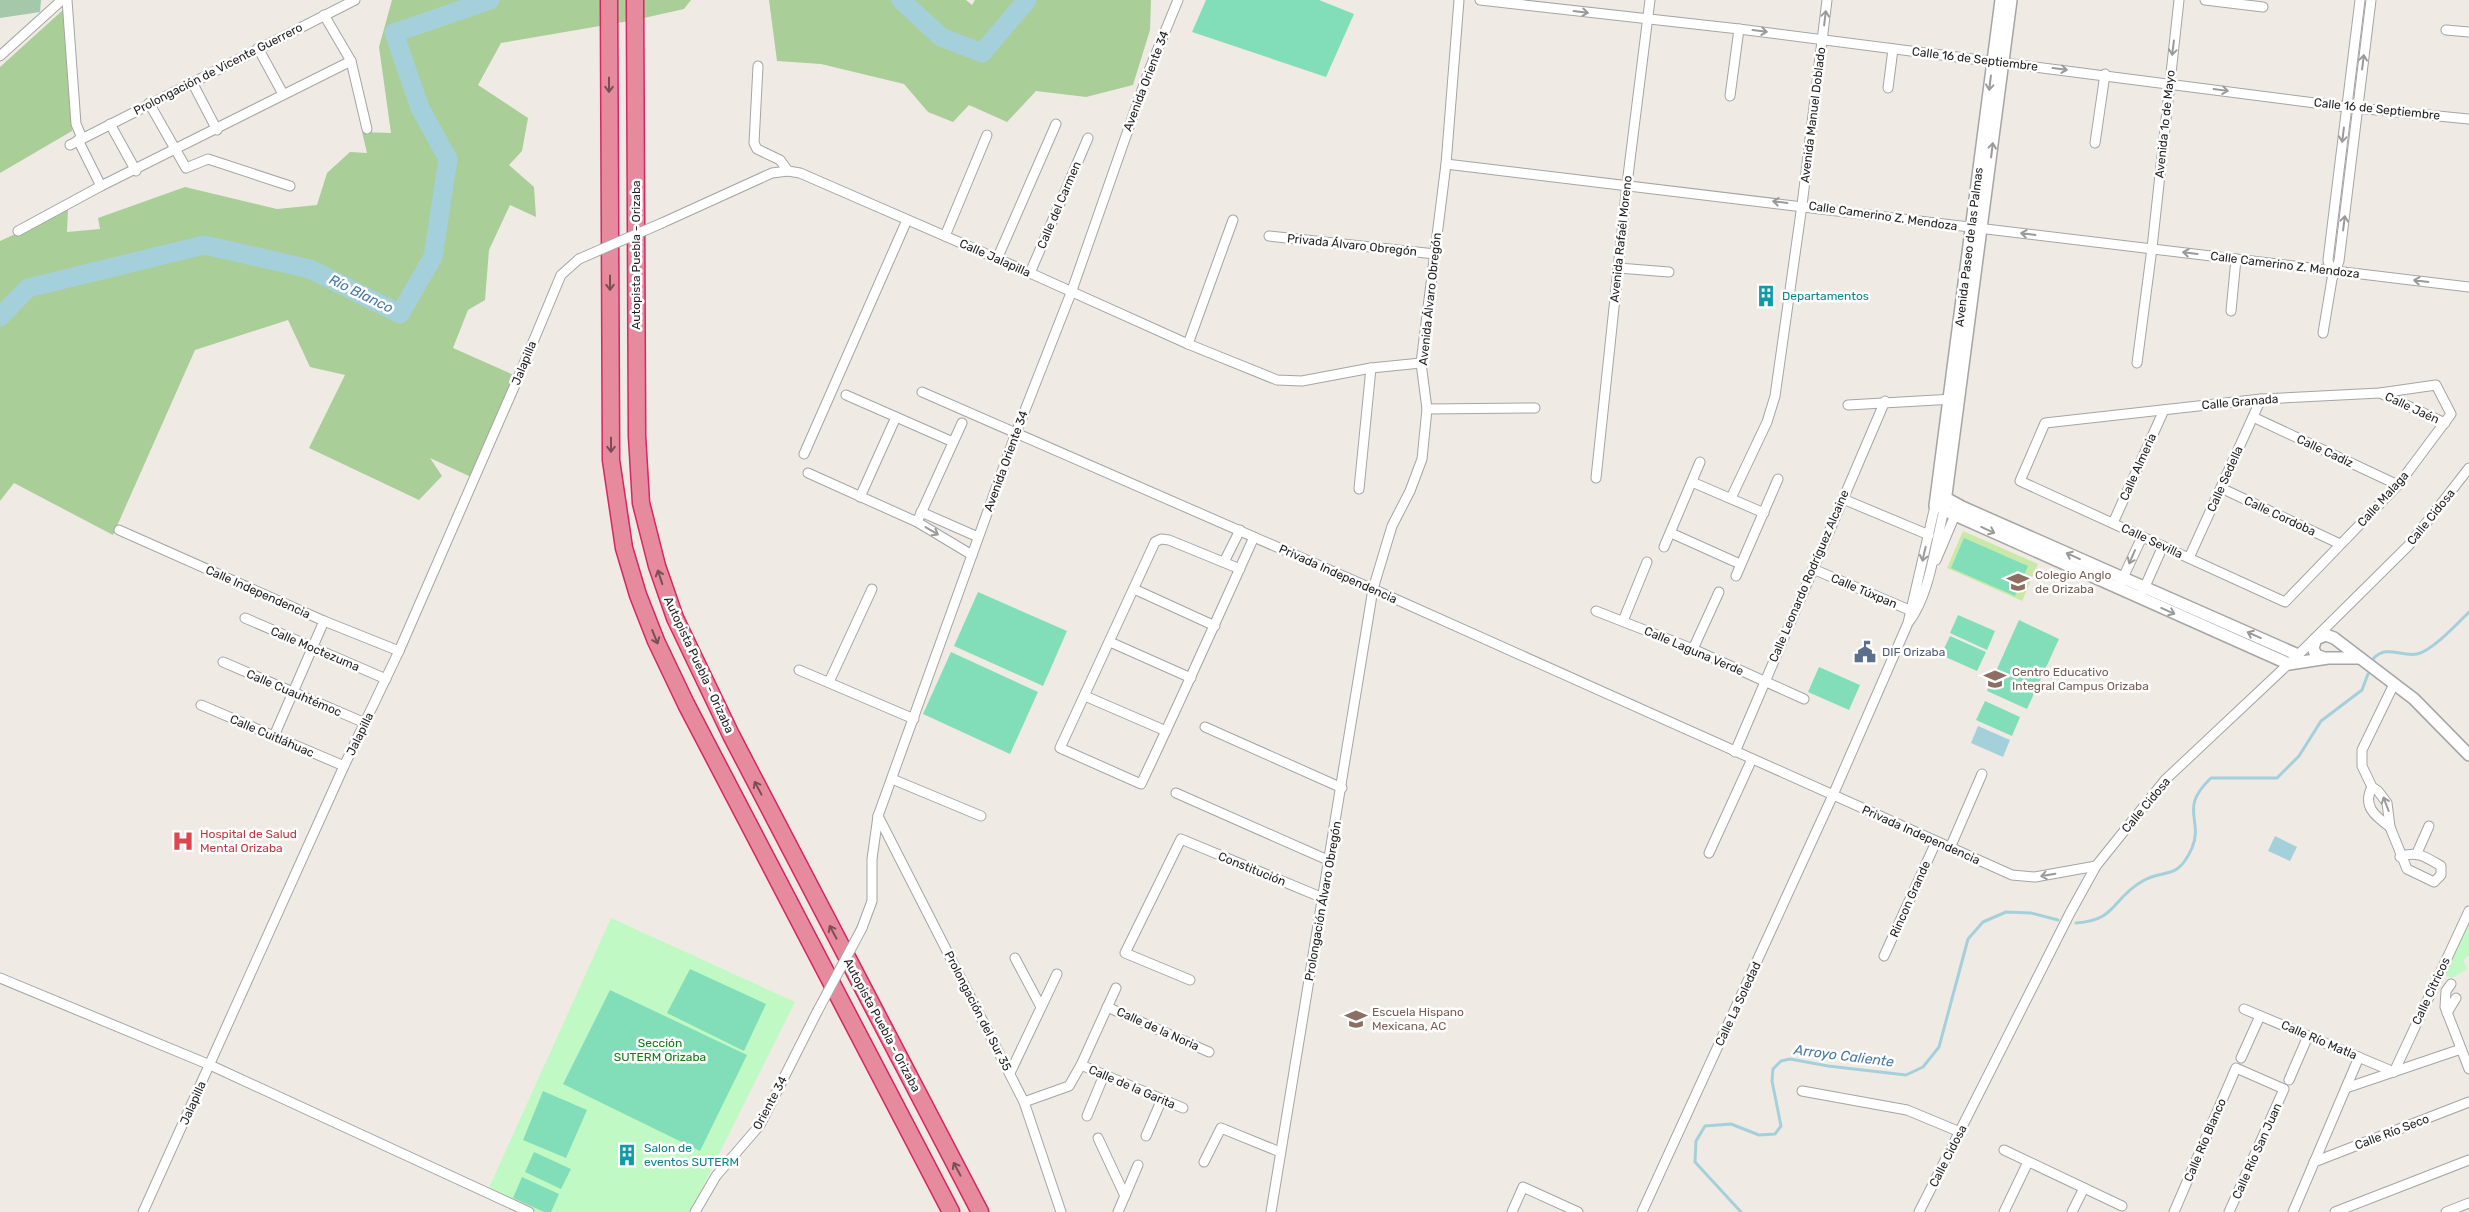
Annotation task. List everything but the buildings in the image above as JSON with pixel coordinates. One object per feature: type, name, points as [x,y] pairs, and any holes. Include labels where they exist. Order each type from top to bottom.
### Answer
[{"type":"highway","name":"Autopista Puebla - Orizaba","points":[[609,0],[611,460],[624,548],[638,595],[686,704],[951,1212]]},
{"type":"highway","name":"Autopista Puebla - Orizaba","points":[[635,0],[637,436],[642,503],[656,566],[675,618],[731,735],[980,1212]]},
{"type":"street","points":[[0,56],[62,0]]},
{"type":"street","points":[[67,0],[77,136],[101,186]]},
{"type":"street","name":"Prolongación de Vicente Guerrero","points":[[77,136],[110,124],[355,0]]},
{"type":"street","name":"Avenida Oriente 34","points":[[862,928],[872,901],[872,859],[878,816],[1016,433],[1071,292],[1148,73],[1178,0]]},
{"type":"street","name":"Avenida Álvaro Obregón","points":[[1373,589],[1392,526],[1418,473],[1428,409],[1421,364],[1446,164],[1459,0]]},
{"type":"street","name":"Calle 16 de Septiembre","points":[[1480,0],[1822,39],[2469,120]]},
{"type":"street","name":"Avenida Rafaél Moreno","points":[[1596,478],[1627,184],[1650,0]]},
{"type":"street","name":"Avenida Manuel Doblado","points":[[1730,498],[1767,422],[1772,407],[1802,205],[1827,0]]},
{"type":"street","name":"Avenida Paseo de las Palmas","points":[[1942,496],[1998,61],[2001,0]]},
{"type":"street","name":"Avenida Paseo de las Palmas","points":[[1998,61],[2011,0]]},
{"type":"street","name":"Avenida 1o de Mayo","points":[[2137,363],[2152,248],[2179,0]]},
{"type":"street","points":[[2205,0],[2263,8]]},
{"type":"street","points":[[2333,273],[2328,260],[2360,0]]},
{"type":"street","points":[[2324,333],[2333,273],[2339,261],[2371,0]]},
{"type":"street","points":[[324,15],[351,62],[367,129]]},
{"type":"street","points":[[1730,96],[1739,29]]},
{"type":"street","points":[[2446,30],[2469,32]]},
{"type":"street","points":[[258,48],[283,94]]},
{"type":"street","points":[[1888,88],[1893,49]]},
{"type":"street","points":[[18,231],[101,186],[136,171],[283,94],[351,62]]},
{"type":"street","points":[[758,66],[754,143],[757,148],[780,160],[788,171]]},
{"type":"street","points":[[2095,143],[2105,74]]},
{"type":"street","points":[[192,82],[217,130]]},
{"type":"street","points":[[149,103],[186,168],[208,159],[290,186]]},
{"type":"street","points":[[110,124],[136,171]]},
{"type":"street","points":[[997,259],[1056,124]]},
{"type":"street","points":[[945,236],[987,135]]},
{"type":"street","name":"Calle del Carmen","points":[[1030,273],[1088,138]]},
{"type":"street","name":"Calle Camerino Z. Mendoza","points":[[1446,164],[1627,184],[2152,248],[2333,273],[2469,287]]},
{"type":"street","name":"Calle Jalapilla","points":[[788,171],[800,174],[945,236],[1262,375],[1287,382],[1371,368],[1421,364]]},
{"type":"street","name":"Jalapilla","points":[[143,1212],[344,766],[399,651],[518,378],[561,274],[578,259],[772,173],[788,171]]},
{"type":"street","points":[[804,454],[907,220]]},
{"type":"street","points":[[1188,344],[1233,220]]},
{"type":"street","name":"Privada Álvaro Obregón","points":[[1269,236],[1435,254]]},
{"type":"street","points":[[2231,311],[2236,259]]},
{"type":"street","points":[[1618,268],[1670,272]]},
{"type":"street","points":[[1359,489],[1371,368]]},
{"type":"street","name":"Calle Granada","points":[[2020,481],[2044,423],[2261,399],[2380,393],[2436,385],[2451,414],[2445,423]]},
{"type":"street","name":"Privada Independencia","points":[[922,392],[1240,530],[1936,842],[2022,878],[2096,866]]},
{"type":"street","name":"Calle Jaén","points":[[2380,393],[2445,423]]},
{"type":"street","points":[[846,395],[953,442]]},
{"type":"street","points":[[1848,405],[1955,399]]},
{"type":"street","name":"Avenida Paseo de las Palmas","points":[[1925,586],[1939,508],[1948,473],[1955,399]]},
{"type":"street","name":"Calle Sedella","points":[[2189,558],[2261,399]]},
{"type":"street","name":"Calle Leonardo Rodríguez Alcaine","points":[[1734,752],[1884,402]]},
{"type":"street","points":[[1428,409],[1535,408]]},
{"type":"street","name":"Calle Almeria","points":[[2113,523],[2164,410]]},
{"type":"street","points":[[860,496],[896,417]]},
{"type":"street","name":"Calle Cadiz","points":[[2253,417],[2398,485]]},
{"type":"street","points":[[917,522],[962,423]]},
{"type":"street","name":"Calle Malaga","points":[[2285,602],[2398,485],[2445,423]]},
{"type":"street","points":[[1664,547],[1700,462]]},
{"type":"street","name":"Calle Cidosa","points":[[1919,1212],[2070,913],[2096,866],[2165,780],[2289,664],[2409,546],[2469,468]]},
{"type":"street","points":[[1948,473],[1958,511]]},
{"type":"street","points":[[808,474],[917,522],[972,555]]},
{"type":"street","points":[[1736,576],[1778,479]]},
{"type":"street","name":"Calle Sevilla","points":[[2020,481],[2285,602]]},
{"type":"street","points":[[1692,482],[1764,512]]},
{"type":"street","name":"Calle Cordoba","points":[[2221,488],[2340,544]]},
{"type":"street","points":[[1942,496],[1958,511],[2118,589],[2289,664],[2326,658],[2360,658]]},
{"type":"street","points":[[1842,499],[1929,535]]},
{"type":"street","points":[[1939,508],[1958,511],[2145,587],[2298,655]]},
{"type":"street","name":"Avenida Paseo de las Palmas","points":[[1913,611],[1929,535],[1939,508]]},
{"type":"street","name":"Avenida Paseo de las Palmas","points":[[1833,795],[1958,511]]},
{"type":"street","points":[[921,512],[978,537]]},
{"type":"street","name":"Calle Independencia","points":[[119,530],[324,621],[399,651]]},
{"type":"street","points":[[1224,562],[1240,530]]},
{"type":"street","points":[[1671,533],[1740,564]]},
{"type":"street","points":[[2118,589],[2142,536]]},
{"type":"street","points":[[1240,569],[1161,539],[1155,542],[1060,748],[1141,784],[1215,626],[1240,569],[1254,537]]},
{"type":"street","points":[[2140,598],[2163,546]]},
{"type":"street","points":[[1623,621],[1647,562]]},
{"type":"street","name":"Calle Túxpan","points":[[1813,569],[1913,611]]},
{"type":"street","points":[[828,682],[872,589]]},
{"type":"street","points":[[1134,589],[1215,626]]},
{"type":"street","name":"Prolongación Álvaro Obregón","points":[[1271,1212],[1342,788],[1373,589]]},
{"type":"street","points":[[1693,649],[1719,592]]},
{"type":"street","name":"Calle Laguna Verde","points":[[1596,610],[1693,649],[1804,699]]},
{"type":"street","name":"Calle Moctezuma","points":[[245,618],[386,679]]},
{"type":"street","points":[[274,736],[324,621]]},
{"type":"street","points":[[2326,658],[2316,655],[2314,651],[2316,638],[2326,635],[2334,638],[2434,716],[2469,754]]},
{"type":"street","points":[[2326,658],[2337,650],[2334,638]]},
{"type":"street","points":[[1110,642],[1191,678]]},
{"type":"street","name":"Calle Cuauhtémoc","points":[[223,662],[365,723]]},
{"type":"street","points":[[800,670],[914,719]]},
{"type":"street","points":[[2394,684],[2360,757],[2362,766],[2372,786],[2378,790],[2387,803],[2390,827],[2400,856],[2407,869],[2434,882],[2441,875],[2441,866],[2417,853],[2410,852],[2400,856]]},
{"type":"street","points":[[1085,696],[1166,731]]},
{"type":"street","name":"Calle Cuitláhuac","points":[[201,704],[344,766]]},
{"type":"street","points":[[1205,727],[1342,788]]},
{"type":"street","points":[[1709,853],[1752,759]]},
{"type":"street","points":[[1950,848],[1982,774]]},
{"type":"street","points":[[892,779],[981,816]]},
{"type":"street","points":[[2372,786],[2368,799],[2371,812],[2390,827]]},
{"type":"street","points":[[1176,794],[1330,861]]},
{"type":"street","name":"Calle La Soledad","points":[[1642,1212],[1833,795]]},
{"type":"street","name":"Prolongación del Sur 35","points":[[878,816],[1024,1102],[1061,1212]]},
{"type":"street","points":[[2417,853],[2429,826]]},
{"type":"street","name":"Constitución","points":[[1190,980],[1125,952],[1181,839],[1323,898]]},
{"type":"street","name":"Rincon Grande","points":[[1884,956],[1936,842]]},
{"type":"street","points":[[2424,877],[2431,860]]},
{"type":"street","name":"Calle Cítricos","points":[[2394,1072],[2469,911]]},
{"type":"street","name":"Oriente 34","points":[[695,1212],[716,1176],[760,1125],[862,928]]},
{"type":"street","points":[[1015,958],[1041,1007]]},
{"type":"street","points":[[1010,1073],[1057,974]]},
{"type":"street","points":[[0,978],[210,1065],[529,1212]]},
{"type":"street","points":[[2451,984],[2444,1000],[2447,1013],[2469,1070]]},
{"type":"street","points":[[1024,1102],[1069,1086],[1082,1065],[1116,988]]},
{"type":"street","points":[[2447,1013],[2456,998]]},
{"type":"street","name":"Calle de la Noria","points":[[1107,1007],[1209,1052]]},
{"type":"street","name":"Calle Río Matla","points":[[2244,1009],[2394,1072]]},
{"type":"street","points":[[2240,1058],[2260,1016]]},
{"type":"street","points":[[2289,1080],[2308,1036]]},
{"type":"street","points":[[2346,1088],[2461,1048]]},
{"type":"street","points":[[2293,1212],[2358,1057]]},
{"type":"street","name":"Calle de la Garita","points":[[1082,1065],[1183,1108]]},
{"type":"street","name":"Calle Río San Juan","points":[[2229,1212],[2284,1089],[2236,1068]]},
{"type":"street","name":"Calle Río Blanco","points":[[2174,1212],[2236,1068]]},
{"type":"street","points":[[1087,1116],[1104,1075]]},
{"type":"street","points":[[1802,1091],[1907,1110],[1960,1132]]},
{"type":"street","points":[[1146,1136],[1162,1099]]},
{"type":"street","name":"Calle Río Seco","points":[[2314,1162],[2469,1102]]},
{"type":"street","points":[[1204,1162],[1221,1128],[1280,1152]]},
{"type":"street","points":[[1098,1138],[1125,1196]]},
{"type":"street","points":[[2004,1150],[2122,1206]]},
{"type":"street","points":[[2335,1212],[2469,1160]]},
{"type":"street","points":[[2004,1212],[2028,1162]]},
{"type":"street","points":[[1118,1212],[1138,1165]]},
{"type":"street","points":[[1512,1212],[1523,1187],[1578,1212]]},
{"type":"street","points":[[2072,1212],[2084,1188]]},
{"type":"street","points":[[2446,1212],[2469,1203]]},
{"type":"green space","points":[[0,0],[41,0],[40,12],[0,18]]},
{"type":"green space","points":[[392,0],[691,0],[684,9],[635,20],[501,43],[478,85],[528,118],[522,151],[509,165],[534,187],[536,217],[510,205],[489,250],[485,300],[468,310],[453,348],[516,376],[471,477],[430,458],[442,476],[419,500],[309,448],[345,375],[310,367],[288,320],[195,350],[113,535],[14,483],[0,501],[0,241],[68,210],[67,232],[100,229],[98,218],[185,187],[277,209],[317,205],[327,173],[350,152],[367,153],[362,132],[391,133],[379,47]]},
{"type":"green space","points":[[769,0],[966,0],[972,5],[975,0],[1151,0],[1150,30],[1133,85],[1086,97],[1036,91],[1007,122],[969,105],[953,122],[928,112],[904,84],[821,64],[777,61]]},
{"type":"green space","points":[[1206,0],[1319,0],[1354,14],[1326,77],[1192,32]]},
{"type":"green space","points":[[64,9],[72,131],[0,173],[0,67]]},
{"type":"green space","points":[[1963,531],[2038,564],[2022,601],[1947,568]]},
{"type":"green space","points":[[1964,538],[2028,566],[2015,596],[1951,568]]},
{"type":"green space","points":[[978,592],[1067,631],[1043,686],[954,646]]},
{"type":"green space","points":[[1958,615],[1995,631],[1987,650],[1950,633]]},
{"type":"green space","points":[[2019,620],[2059,639],[2027,709],[1987,691]]},
{"type":"green space","points":[[1950,636],[1986,652],[1977,671],[1941,655]]},
{"type":"green space","points":[[951,652],[1038,692],[1010,754],[923,714]]},
{"type":"green space","points":[[1819,667],[1860,685],[1849,710],[1808,692]]},
{"type":"green space","points":[[1985,701],[2020,717],[2012,736],[1976,720]]},
{"type":"green space","name":"Sección SUTERM Orizaba","points":[[611,918],[795,1002],[690,1212],[536,1212],[488,1190]]},
{"type":"green space","points":[[2469,923],[2469,955],[2463,960],[2467,969],[2452,978],[2445,975]]},
{"type":"green space","points":[[690,969],[766,1004],[744,1051],[667,1013]]},
{"type":"green space","points":[[610,990],[747,1055],[700,1151],[563,1084]]},
{"type":"green space","points":[[543,1091],[587,1110],[566,1158],[523,1140]]},
{"type":"green space","points":[[534,1152],[571,1169],[561,1189],[525,1172]]},
{"type":"green space","points":[[522,1177],[559,1194],[551,1212],[544,1212],[513,1198]]},
{"type":"water","points":[[1978,726],[2010,740],[2003,757],[1971,743]]},
{"type":"water","points":[[2275,836],[2297,847],[2290,861],[2268,851]]},
{"type":"waterway","name":"Río Blanco","points":[[0,317],[28,288],[204,245],[310,269],[400,314],[433,257],[448,159],[420,108],[394,33],[490,0]]},
{"type":"waterway","name":"Río Blanco","points":[[901,0],[941,37],[982,53],[1027,0]]},
{"type":"waterway","name":"Arroyo Caliente","points":[[2373,659],[2383,652],[2411,654],[2423,652],[2444,636],[2469,612]]},
{"type":"waterway","name":"Arroyo Caliente","points":[[2076,923],[2099,918],[2106,914],[2124,895],[2141,882],[2181,866],[2192,848],[2195,838],[2194,806],[2196,798],[2211,778],[2277,778],[2299,756],[2321,721],[2362,690],[2368,674]]},
{"type":"waterway","name":"Arroyo Caliente","points":[[1741,1212],[1695,1162],[1696,1141],[1705,1126],[1731,1124],[1759,1135],[1775,1134],[1781,1126],[1772,1081],[1773,1069],[1781,1061],[1790,1059],[1828,1066],[1906,1075],[1923,1067],[1939,1047],[1968,939],[1983,922],[2006,912],[2031,913],[2058,920]]},
{"type":"place","name":"Departamentos","points":[[1766,296]]},
{"type":"place","name":"Colegio Anglo de Orizaba","points":[[2018,582]]},
{"type":"place","name":"DIF Orizaba","points":[[1865,652]]},
{"type":"place","name":"Centro Educativo Integral Campus Orizaba","points":[[1995,679]]},
{"type":"place","name":"Hospital de Salud Mental Orizaba","points":[[183,841]]},
{"type":"place","name":"Escuela Hispano Mexicana, AC","points":[[1356,1019]]},
{"type":"place","name":"Salon de eventos SUTERM","points":[[627,1155]]}]
